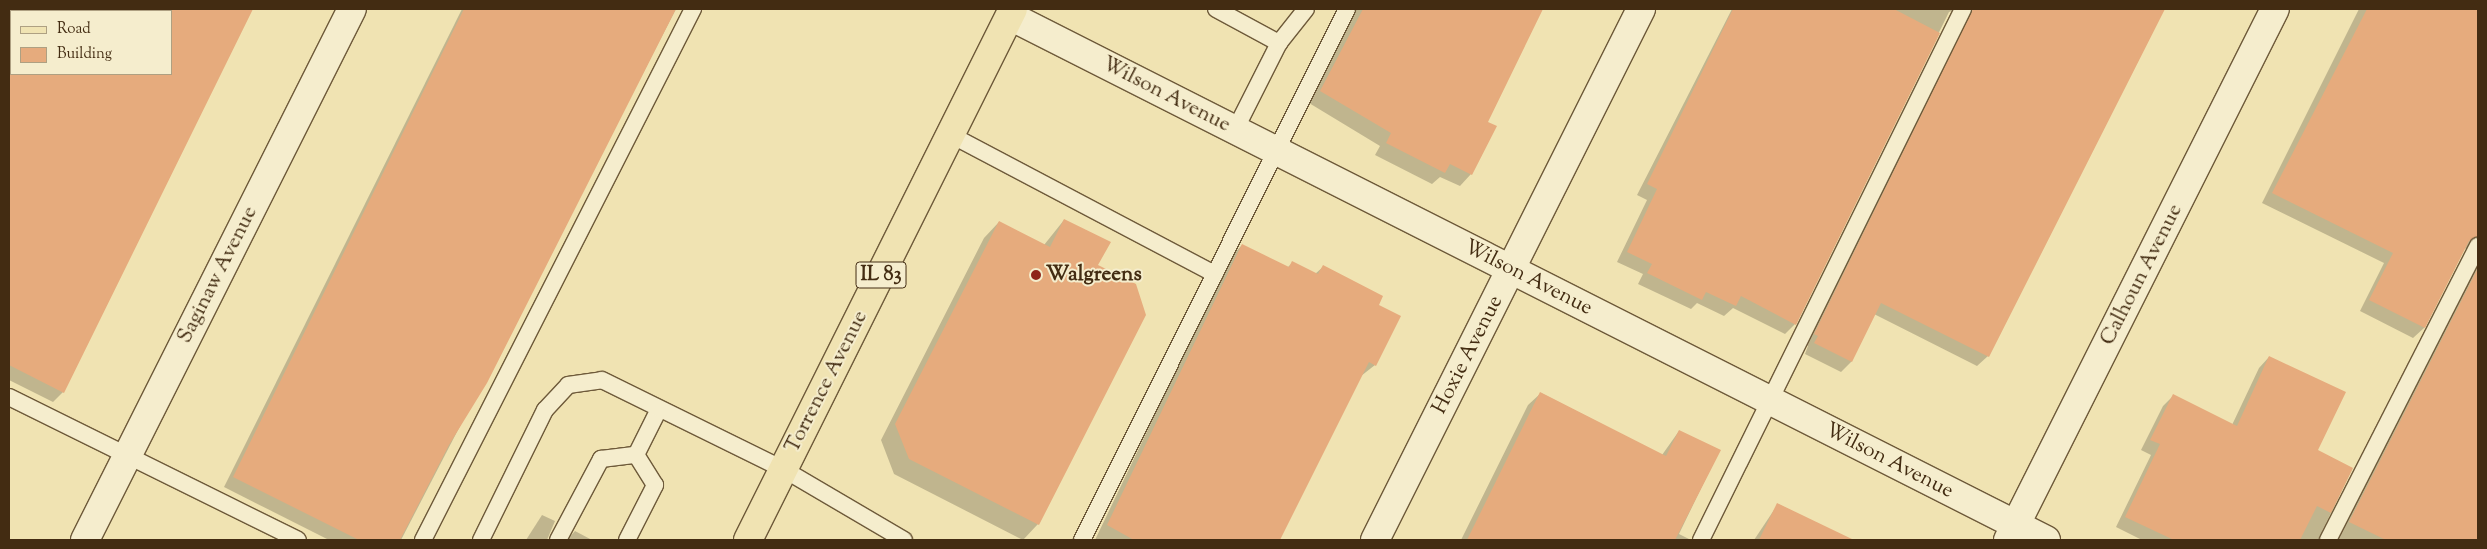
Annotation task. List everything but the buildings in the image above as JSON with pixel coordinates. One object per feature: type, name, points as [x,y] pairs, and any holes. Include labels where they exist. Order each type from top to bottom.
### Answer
[{"type":"main road","name":"Torrence Avenue","points":[[748,540],[1011,12]]},
{"type":"street","name":"Saginaw Avenue","points":[[84,540],[352,9]]},
{"type":"street","name":"Hoxie Avenue","points":[[1375,540],[1641,9]]},
{"type":"street","name":"Calhoun Avenue","points":[[2012,533],[2275,9]]},
{"type":"street","name":"Wilson Avenue","points":[[1011,12],[1235,130],[1770,400],[2012,533],[2046,540]]},
{"type":"lane","points":[[423,540],[693,9]]},
{"type":"lane","points":[[1216,9],[1279,43]]},
{"type":"lane","points":[[1235,130],[1279,43],[1306,9]]},
{"type":"lane","points":[[1082,540],[1347,9]]},
{"type":"lane","points":[[1701,540],[1963,9]]},
{"type":"lane","points":[[951,135],[1215,274]]},
{"type":"lane","points":[[2328,540],[2478,246]]},
{"type":"lane","points":[[481,540],[545,410],[568,385],[602,380],[783,469],[898,539]]},
{"type":"lane","points":[[9,397],[298,540]]},
{"type":"lane","points":[[636,455],[659,409]]},
{"type":"lane","points":[[558,540],[601,459],[636,455]]},
{"type":"lane","points":[[627,540],[655,485],[636,455]]},
{"type":"place","name":"Walgreens","points":[[1036,275]]}]
